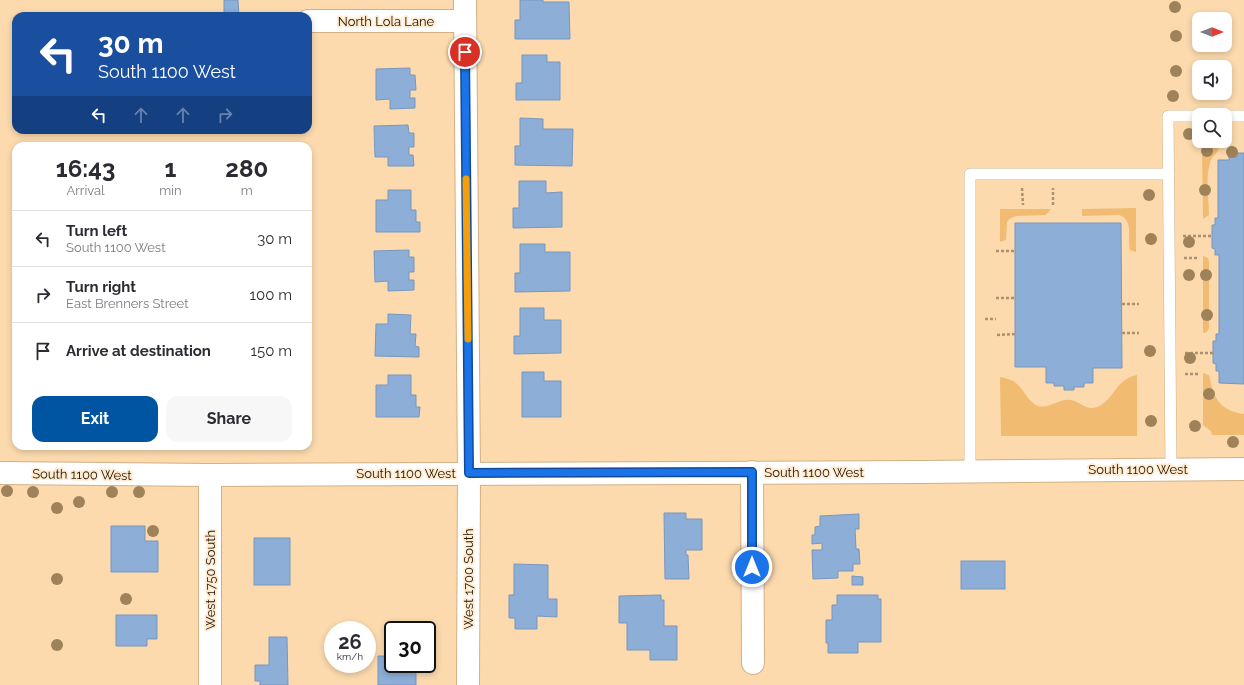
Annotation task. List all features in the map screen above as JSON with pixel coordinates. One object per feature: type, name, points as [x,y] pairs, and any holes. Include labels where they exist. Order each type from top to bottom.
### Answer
[{"type":"street","name":"North Lola Lane","points":[[312,21],[465,10]]},
{"type":"street","name":"West 1700 South","points":[[465,10],[469,473],[468,685]]},
{"type":"street","name":"South 1100 West","points":[[0,473],[210,474],[970,471],[1171,468],[1244,469]]},
{"type":"street","points":[[752,472],[753,663]]},
{"type":"street","name":"West 1750 South","points":[[210,474],[210,685]]},
{"type":"lane","points":[[1171,468],[1168,116],[1192,116]]},
{"type":"lane","points":[[1232,116],[1244,116]]},
{"type":"lane","points":[[970,471],[970,174],[1169,174]]},
{"type":"path","points":[[1180,236],[1212,236]]},
{"type":"path","points":[[996,251],[1015,251]]},
{"type":"path","points":[[996,298],[1015,298]]},
{"type":"path","points":[[1122,304],[1139,304]]},
{"type":"path","points":[[997,335],[1016,334]]},
{"type":"path","points":[[1122,334],[1139,334]]},
{"type":"path","points":[[1182,353],[1213,353]]},
{"type":"shaded area","points":[[1202,148],[1218,148],[1211,161],[1207,182],[1209,215],[1203,219]]},
{"type":"shaded area","points":[[1136,208],[1136,252],[1130,250],[1129,230],[1127,220],[1124,217],[1119,215],[1082,216],[1082,209]]},
{"type":"shaded area","points":[[1000,209],[1051,209],[1046,215],[1016,216],[1009,219],[1007,222],[1006,240],[1000,242]]},
{"type":"shaded area","points":[[1203,256],[1208,258],[1209,262],[1209,328],[1207,332],[1203,333]]},
{"type":"shaded area","points":[[1203,373],[1209,375],[1213,391],[1223,406],[1229,410],[1244,414],[1244,435],[1212,435],[1211,431],[1203,425]]},
{"type":"shaded area","points":[[1137,375],[1137,436],[1001,436],[1000,377],[1009,379],[1015,383],[1032,402],[1038,406],[1042,407],[1071,400],[1093,408],[1103,404],[1124,381]]},
{"type":"building","points":[[224,0],[238,0],[239,12],[224,12]]},
{"type":"building","points":[[520,0],[569,2],[570,39],[515,39],[515,20],[520,20]]},
{"type":"building","points":[[522,55],[547,55],[547,62],[560,62],[560,100],[516,100],[516,83],[522,83]]},
{"type":"building","points":[[410,68],[410,75],[415,75],[416,90],[410,90],[410,98],[415,98],[415,108],[390,109],[390,99],[376,100],[376,69]]},
{"type":"building","points":[[520,118],[543,119],[543,129],[573,129],[572,166],[515,165],[515,146],[520,146]]},
{"type":"building","points":[[408,125],[409,133],[414,133],[414,147],[409,147],[409,155],[413,155],[414,166],[388,166],[388,157],[375,157],[374,126]]},
{"type":"building","points":[[1237,153],[1244,153],[1244,384],[1219,383],[1219,371],[1216,371],[1216,364],[1213,363],[1213,341],[1216,341],[1216,334],[1219,334],[1219,255],[1215,255],[1215,249],[1212,248],[1212,225],[1215,225],[1215,218],[1218,218],[1218,160],[1229,160],[1229,157],[1237,157]]},
{"type":"building","points":[[519,181],[546,181],[546,193],[562,192],[562,227],[513,228],[513,208],[519,208]]},
{"type":"building","points":[[388,190],[411,190],[411,210],[416,210],[416,222],[420,222],[420,232],[376,232],[376,200],[388,200]]},
{"type":"building","points":[[1015,223],[1121,223],[1122,368],[1093,368],[1093,383],[1084,383],[1084,387],[1074,387],[1074,390],[1064,390],[1064,386],[1054,386],[1054,383],[1046,383],[1046,367],[1015,367]]},
{"type":"building","points":[[520,244],[545,244],[545,252],[570,252],[570,291],[515,292],[515,273],[520,273]]},
{"type":"building","points":[[409,250],[409,257],[414,257],[414,272],[409,272],[409,280],[414,280],[414,290],[388,291],[388,281],[375,282],[374,251]]},
{"type":"building","points":[[520,308],[544,308],[544,320],[561,320],[561,353],[514,354],[514,336],[520,336]]},
{"type":"building","points":[[388,314],[411,315],[410,334],[416,334],[415,346],[419,347],[419,357],[375,356],[376,324],[388,324]]},
{"type":"building","points":[[522,372],[544,372],[544,381],[561,381],[561,417],[522,417]]},
{"type":"building","points":[[388,375],[411,375],[411,395],[416,395],[416,407],[420,407],[419,417],[376,417],[376,385],[388,385]]},
{"type":"building","points":[[664,513],[686,513],[686,519],[702,519],[702,550],[686,550],[686,555],[688,555],[689,579],[665,579]]},
{"type":"building","points":[[859,514],[859,529],[855,529],[856,549],[859,549],[860,564],[853,564],[853,571],[838,571],[838,578],[813,579],[812,550],[822,550],[822,543],[812,544],[812,535],[815,535],[815,527],[820,526],[820,516]]},
{"type":"building","points":[[111,526],[145,526],[145,541],[158,541],[158,572],[111,572]]},
{"type":"building","points":[[254,538],[290,538],[290,585],[254,585]]},
{"type":"building","points":[[961,561],[1005,561],[1005,589],[961,589]]},
{"type":"building","points":[[514,564],[548,565],[548,599],[557,599],[557,617],[537,616],[537,629],[515,629],[515,618],[509,618],[509,595],[514,595]]},
{"type":"building","points":[[852,576],[863,577],[863,585],[852,585]]},
{"type":"building","points":[[661,595],[661,600],[664,600],[664,626],[677,626],[677,660],[650,660],[650,650],[627,650],[627,623],[619,623],[619,596]]},
{"type":"building","points":[[837,595],[878,595],[878,599],[881,599],[881,642],[858,642],[858,653],[828,653],[828,643],[826,643],[826,620],[832,620],[832,605],[837,605]]},
{"type":"building","points":[[116,615],[157,615],[157,639],[147,639],[147,646],[116,646]]},
{"type":"building","points":[[269,637],[287,637],[288,685],[260,685],[260,681],[255,681],[255,665],[269,665]]},
{"type":"building","points":[[378,656],[384,656],[384,673],[416,673],[416,685],[378,685]]},
{"type":"slow traffic","points":[[466,179],[468,339]]},
{"type":"route","points":[[465,52],[469,473],[752,472],[752,567]]}]
